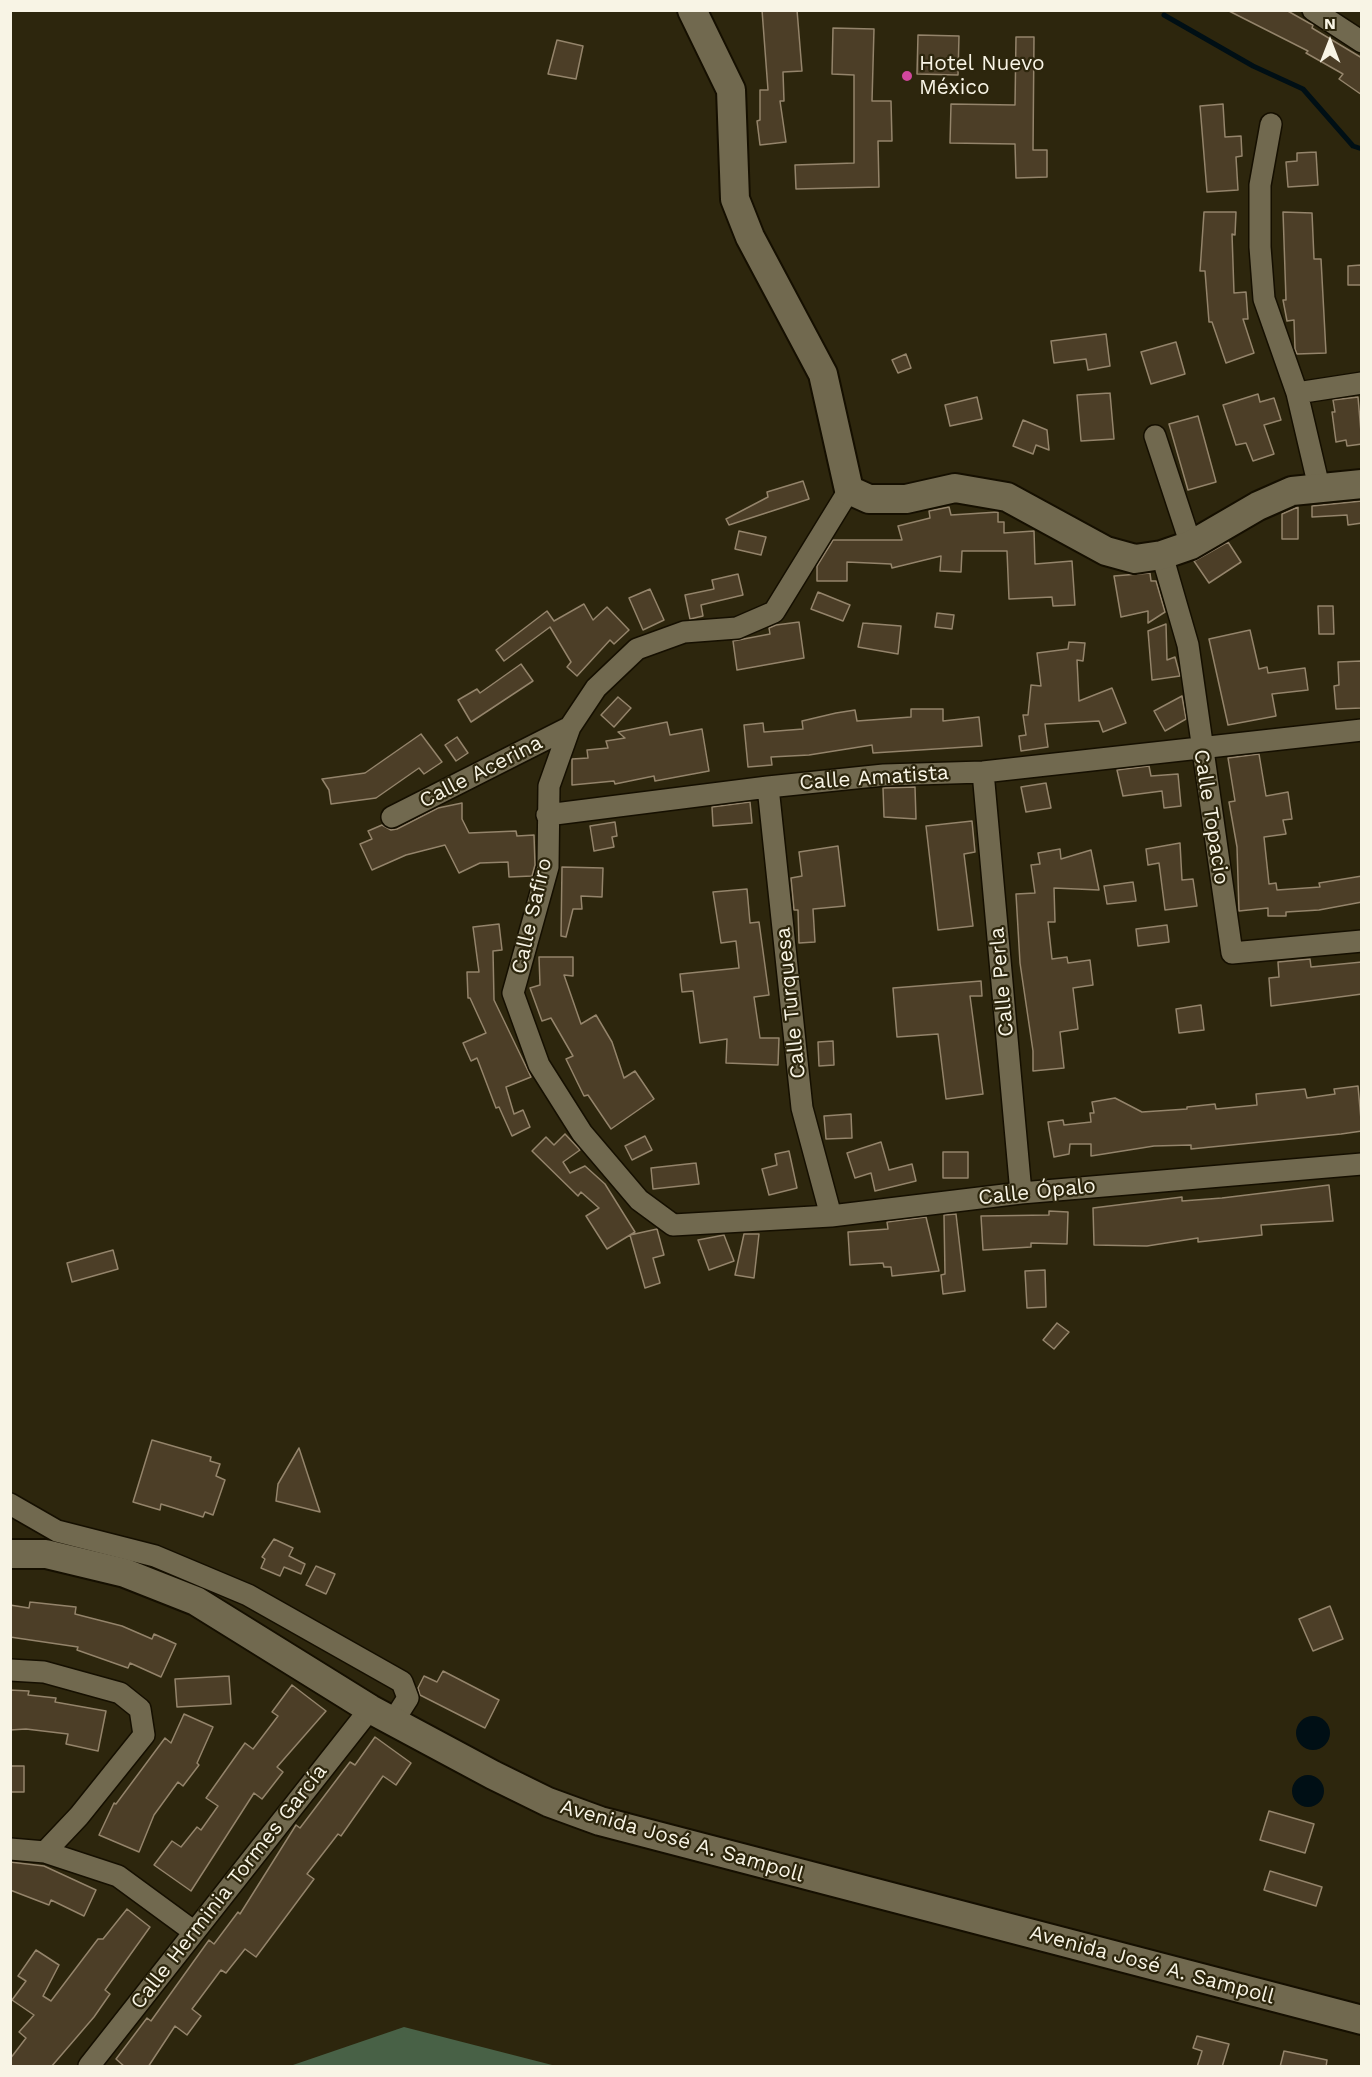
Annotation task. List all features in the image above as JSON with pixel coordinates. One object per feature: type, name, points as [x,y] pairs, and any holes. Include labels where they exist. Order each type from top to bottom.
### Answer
[{"type":"street","points":[[692,10],[731,90],[735,199],[750,237],[823,374],[849,489],[869,499],[906,499],[956,488],[1007,497],[1106,551],[1135,559],[1162,555],[1191,545],[1258,506],[1292,491],[1362,484]]},
{"type":"street","points":[[1313,10],[1360,39]]},
{"type":"street","points":[[1271,124],[1260,185],[1260,247],[1264,299],[1297,393],[1318,487]]},
{"type":"street","points":[[1297,393],[1362,384]]},
{"type":"street","points":[[1155,435],[1191,545]]},
{"type":"street","name":"Calle Safiro","points":[[712,1222],[673,1225],[639,1200],[582,1133],[538,1065],[513,993],[548,867],[549,786],[570,727],[596,688],[637,649],[684,632],[736,628],[774,612],[849,489]]},
{"type":"street","name":"Calle Topacio","points":[[1162,555],[1188,645],[1200,746],[1232,953],[1362,941]]},
{"type":"street","name":"Calle Acerina","points":[[392,817],[570,727]]},
{"type":"street","name":"Calle Amatista","points":[[548,815],[768,787],[884,775],[983,772],[1200,746],[1362,730]]},
{"type":"street","name":"Calle Perla","points":[[983,772],[1021,1193]]},
{"type":"street","name":"Calle Turquesa","points":[[768,787],[802,1108],[831,1216]]},
{"type":"street","name":"Calle Ópalo","points":[[712,1222],[831,1216],[1021,1193],[1362,1164]]},
{"type":"street","name":"Calle Herminia Tormes García","points":[[10,1504],[57,1531],[155,1556],[248,1595],[402,1682],[408,1698],[382,1714],[193,1930],[89,2067]]},
{"type":"street","name":"Avenida José A. Sampoll","points":[[10,1554],[46,1554],[125,1573],[196,1601],[382,1714],[502,1780],[548,1802],[600,1821],[1362,2020]]},
{"type":"street","points":[[10,1670],[44,1672],[120,1693],[140,1709],[144,1735],[79,1816],[45,1852]]},
{"type":"street","points":[[10,1849],[45,1852],[118,1876],[193,1930]]},
{"type":"green space","points":[[404,2027],[556,2066],[290,2066]]},
{"type":"shaded area","points":[[1313,1716],[1325,1721],[1330,1733],[1325,1745],[1313,1750],[1301,1745],[1296,1733],[1301,1721]]},
{"type":"shaded area","points":[[1308,1775],[1319,1780],[1324,1791],[1319,1802],[1308,1807],[1297,1802],[1292,1791],[1297,1780]]},
{"type":"building","points":[[762,10],[797,10],[802,71],[783,72],[784,101],[780,101],[786,142],[760,145],[757,121],[760,120],[760,90],[768,90]]},
{"type":"building","points":[[1227,10],[1286,10],[1313,25],[1312,28],[1362,58],[1362,95],[1339,79],[1343,74],[1306,53],[1308,51]]},
{"type":"building","points":[[833,28],[874,29],[872,101],[891,101],[892,141],[878,141],[879,187],[796,189],[795,165],[854,163],[854,75],[832,74]]},
{"type":"building","points":[[918,35],[959,36],[958,75],[917,74]]},
{"type":"building","points":[[1016,37],[1034,37],[1033,150],[1047,150],[1047,177],[1016,178],[1015,144],[950,143],[951,104],[1015,105]]},
{"type":"building","points":[[557,40],[583,46],[576,79],[548,74]]},
{"type":"building","points":[[1223,104],[1225,137],[1241,136],[1242,156],[1236,157],[1238,190],[1207,192],[1200,106]]},
{"type":"building","points":[[1316,152],[1318,185],[1288,187],[1286,162],[1297,161],[1297,153]]},
{"type":"building","points":[[1204,212],[1236,212],[1235,235],[1232,234],[1234,293],[1246,292],[1248,319],[1243,319],[1254,353],[1226,363],[1212,322],[1209,322],[1205,271],[1200,271]]},
{"type":"building","points":[[1283,212],[1312,213],[1314,259],[1321,259],[1326,353],[1297,354],[1295,349],[1294,320],[1287,321],[1283,300],[1286,300]]},
{"type":"building","points":[[1361,265],[1362,285],[1348,285],[1348,266]]},
{"type":"building","points":[[1106,334],[1110,366],[1088,370],[1086,359],[1054,363],[1051,341]]},
{"type":"building","points":[[1176,342],[1185,374],[1151,384],[1141,352]]},
{"type":"building","points":[[906,354],[911,368],[898,373],[892,360]]},
{"type":"building","points":[[1110,393],[1114,439],[1081,441],[1077,395]]},
{"type":"building","points":[[1258,394],[1260,402],[1274,398],[1281,420],[1264,425],[1274,454],[1253,461],[1246,443],[1236,445],[1223,405]]},
{"type":"building","points":[[977,397],[982,419],[950,426],[945,405]]},
{"type":"building","points":[[1358,397],[1362,444],[1347,446],[1346,440],[1336,442],[1332,412],[1335,412],[1333,400]]},
{"type":"building","points":[[1198,416],[1216,482],[1188,490],[1169,424]]},
{"type":"building","points":[[1023,420],[1047,430],[1049,450],[1036,445],[1033,454],[1013,446]]},
{"type":"building","points":[[803,481],[809,499],[729,525],[726,519],[768,497],[767,492]]},
{"type":"building","points":[[1362,501],[1362,523],[1348,525],[1347,515],[1312,517],[1312,506]]},
{"type":"building","points":[[949,507],[951,515],[998,512],[998,522],[1004,522],[1004,533],[1034,531],[1035,564],[1072,561],[1075,605],[1053,606],[1052,597],[1009,599],[1007,551],[962,551],[961,572],[940,571],[941,556],[892,568],[891,564],[847,562],[847,581],[817,581],[817,566],[833,540],[902,540],[898,526],[930,518],[929,511]]},
{"type":"building","points":[[1298,507],[1298,539],[1282,539],[1282,514]]},
{"type":"building","points":[[739,531],[766,537],[761,555],[735,549]]},
{"type":"building","points":[[1228,542],[1241,562],[1209,583],[1194,561]]},
{"type":"building","points":[[1150,573],[1151,581],[1156,581],[1165,612],[1148,623],[1148,611],[1121,617],[1114,576]]},
{"type":"building","points":[[738,574],[743,595],[701,605],[703,616],[690,619],[685,595],[714,589],[712,580]]},
{"type":"building","points":[[650,589],[664,620],[643,630],[629,598]]},
{"type":"building","points":[[818,592],[850,605],[843,621],[811,609]]},
{"type":"building","points":[[584,604],[593,620],[607,607],[629,630],[614,644],[610,640],[577,676],[567,667],[571,662],[550,627],[504,661],[496,650],[547,611],[554,621]]},
{"type":"building","points":[[1318,606],[1333,606],[1334,634],[1319,634]]},
{"type":"building","points":[[937,613],[954,615],[952,629],[935,627]]},
{"type":"building","points":[[799,622],[804,658],[737,670],[733,641],[770,634],[769,628],[776,625]]},
{"type":"building","points":[[863,623],[901,626],[898,654],[858,647]]},
{"type":"building","points":[[1166,624],[1167,660],[1175,657],[1180,676],[1152,680],[1148,631]]},
{"type":"building","points":[[1250,630],[1259,669],[1267,667],[1268,673],[1305,668],[1308,690],[1272,694],[1276,716],[1228,725],[1209,639]]},
{"type":"building","points":[[1069,642],[1085,643],[1083,661],[1077,660],[1079,701],[1112,688],[1126,723],[1103,732],[1099,721],[1045,724],[1048,747],[1021,751],[1019,736],[1026,735],[1023,715],[1028,715],[1031,685],[1041,686],[1037,653],[1068,649]]},
{"type":"building","points":[[1361,661],[1362,708],[1336,709],[1334,686],[1339,685],[1338,662]]},
{"type":"building","points":[[521,664],[533,681],[471,722],[458,700],[477,689],[480,693]]},
{"type":"building","points":[[1182,696],[1186,719],[1165,731],[1154,711]]},
{"type":"building","points":[[618,697],[631,708],[614,727],[601,715]]},
{"type":"building","points":[[911,709],[943,709],[943,721],[979,717],[982,746],[873,753],[872,745],[809,755],[771,757],[772,765],[748,767],[744,725],[763,723],[764,732],[803,729],[802,721],[836,713],[855,710],[857,721],[911,717]]},
{"type":"building","points":[[667,722],[670,735],[702,729],[709,771],[655,781],[654,776],[615,784],[614,781],[572,785],[572,759],[588,758],[587,750],[608,748],[606,741],[625,738],[618,732]]},
{"type":"building","points":[[421,734],[442,762],[424,774],[419,768],[376,798],[331,804],[329,790],[322,779],[365,773]]},
{"type":"building","points":[[457,737],[468,753],[456,761],[445,745]]},
{"type":"building","points":[[1259,754],[1266,796],[1288,792],[1292,819],[1283,820],[1286,834],[1264,837],[1269,884],[1276,883],[1277,890],[1320,887],[1319,883],[1362,876],[1362,902],[1319,910],[1286,912],[1286,916],[1268,916],[1268,908],[1239,911],[1237,847],[1229,802],[1235,801],[1228,758]]},
{"type":"building","points":[[1149,766],[1151,776],[1178,774],[1181,806],[1164,808],[1162,791],[1123,796],[1117,770]]},
{"type":"building","points":[[1046,783],[1051,808],[1026,812],[1021,787]]},
{"type":"building","points":[[915,787],[916,819],[884,817],[883,788]]},
{"type":"building","points":[[750,802],[752,823],[713,826],[712,807]]},
{"type":"building","points":[[462,803],[462,819],[469,833],[516,831],[517,836],[534,835],[535,865],[532,876],[509,877],[508,862],[480,863],[459,873],[445,845],[406,855],[372,870],[360,844],[372,839],[368,831],[382,825],[391,830],[397,829],[438,808]]},
{"type":"building","points":[[972,821],[975,852],[964,854],[973,926],[938,930],[926,826]]},
{"type":"building","points":[[615,822],[617,836],[612,837],[614,847],[594,851],[590,826]]},
{"type":"building","points":[[1180,843],[1182,880],[1193,879],[1197,906],[1165,910],[1159,863],[1148,865],[1146,849]]},
{"type":"building","points":[[838,846],[845,906],[813,909],[815,942],[799,943],[798,910],[794,910],[791,878],[802,876],[799,852]]},
{"type":"building","points":[[1060,849],[1061,859],[1091,850],[1099,890],[1054,888],[1055,922],[1048,922],[1052,959],[1067,957],[1068,963],[1090,960],[1093,985],[1073,988],[1078,1029],[1060,1032],[1064,1068],[1033,1071],[1033,1051],[1020,963],[1016,894],[1035,893],[1031,865],[1040,864],[1038,853]]},
{"type":"building","points":[[562,867],[603,868],[602,897],[581,896],[582,909],[573,909],[566,937],[561,936]]},
{"type":"building","points":[[1133,882],[1136,901],[1107,904],[1104,886]]},
{"type":"building","points":[[747,889],[750,923],[759,922],[769,995],[754,997],[760,1038],[779,1038],[778,1065],[726,1063],[727,1039],[700,1043],[693,991],[682,992],[680,974],[739,968],[736,941],[721,943],[713,892]]},
{"type":"building","points":[[499,924],[502,950],[493,951],[494,1000],[531,1077],[506,1087],[514,1114],[523,1110],[530,1127],[512,1136],[499,1107],[496,1108],[477,1058],[471,1061],[463,1043],[486,1033],[468,998],[467,972],[479,972],[473,927]]},
{"type":"building","points":[[1167,925],[1169,942],[1138,946],[1136,929]]},
{"type":"building","points":[[539,957],[573,957],[573,976],[564,975],[581,1024],[596,1015],[612,1042],[624,1078],[635,1071],[654,1099],[611,1129],[588,1095],[584,1096],[566,1059],[573,1056],[551,1018],[542,1021],[530,988],[540,985]]},
{"type":"building","points":[[1310,959],[1311,967],[1362,962],[1362,994],[1271,1006],[1269,978],[1279,977],[1278,962]]},
{"type":"building","points":[[981,981],[982,996],[970,996],[983,1094],[946,1099],[938,1034],[897,1037],[893,988]]},
{"type":"building","points":[[1201,1005],[1204,1030],[1179,1033],[1176,1009]]},
{"type":"building","points":[[833,1041],[834,1065],[819,1066],[818,1042]]},
{"type":"building","points":[[1358,1086],[1362,1131],[1191,1149],[1191,1145],[1154,1146],[1091,1156],[1091,1144],[1070,1144],[1069,1154],[1054,1157],[1048,1122],[1063,1120],[1064,1125],[1091,1122],[1090,1113],[1094,1113],[1092,1102],[1115,1098],[1142,1112],[1187,1109],[1187,1107],[1215,1104],[1216,1109],[1257,1105],[1256,1094],[1305,1089],[1307,1098],[1335,1094],[1334,1089]]},
{"type":"building","points":[[851,1114],[852,1138],[826,1139],[824,1116]]},
{"type":"building","points":[[565,1134],[580,1150],[563,1162],[570,1173],[585,1166],[605,1184],[635,1232],[607,1249],[586,1216],[599,1208],[581,1192],[578,1196],[532,1151],[546,1137],[554,1145]]},
{"type":"building","points":[[645,1136],[652,1150],[632,1160],[625,1146]]},
{"type":"building","points":[[881,1142],[889,1170],[912,1164],[916,1181],[875,1191],[871,1173],[855,1178],[847,1153]]},
{"type":"building","points":[[789,1151],[797,1188],[769,1195],[762,1169],[777,1165],[775,1154]]},
{"type":"building","points":[[943,1152],[968,1152],[968,1178],[943,1178]]},
{"type":"building","points":[[696,1163],[699,1184],[653,1189],[651,1168]]},
{"type":"building","points":[[1329,1185],[1333,1221],[1261,1225],[1262,1235],[1198,1242],[1198,1238],[1147,1246],[1094,1245],[1093,1208],[1182,1197],[1182,1201],[1222,1198]]},
{"type":"building","points":[[1049,1211],[1068,1212],[1067,1244],[1031,1243],[1031,1247],[983,1250],[981,1216],[1049,1215]]},
{"type":"building","points":[[956,1214],[965,1291],[943,1294],[941,1275],[945,1274],[944,1215]]},
{"type":"building","points":[[926,1217],[939,1271],[892,1276],[891,1267],[884,1267],[883,1263],[850,1265],[848,1232],[888,1229],[887,1222]]},
{"type":"building","points":[[657,1229],[664,1255],[653,1258],[660,1283],[645,1288],[630,1235]]},
{"type":"building","points":[[744,1234],[759,1234],[754,1278],[735,1275]]},
{"type":"building","points":[[724,1235],[734,1261],[709,1270],[698,1240]]},
{"type":"building","points":[[113,1250],[118,1269],[72,1282],[67,1263]]},
{"type":"building","points":[[1045,1270],[1046,1307],[1027,1308],[1025,1271]]},
{"type":"building","points":[[1057,1323],[1069,1332],[1054,1349],[1043,1340]]},
{"type":"building","points":[[152,1440],[211,1457],[210,1461],[220,1464],[216,1476],[225,1480],[213,1515],[205,1512],[203,1517],[161,1504],[160,1510],[133,1502]]},
{"type":"building","points":[[299,1448],[320,1512],[276,1501],[278,1484]]},
{"type":"building","points":[[274,1539],[293,1548],[289,1556],[305,1564],[301,1574],[284,1567],[280,1576],[261,1568],[265,1559],[262,1557]]},
{"type":"building","points":[[316,1566],[335,1574],[326,1594],[306,1585]]},
{"type":"building","points":[[30,1602],[76,1607],[75,1614],[122,1626],[152,1639],[154,1634],[176,1644],[161,1677],[130,1663],[128,1668],[77,1650],[78,1647],[10,1637],[10,1605],[29,1608]]},
{"type":"building","points":[[1330,1606],[1343,1639],[1313,1651],[1299,1619]]},
{"type":"building","points":[[443,1671],[499,1700],[485,1728],[420,1695],[418,1688],[424,1676],[437,1682]]},
{"type":"building","points":[[229,1676],[231,1704],[177,1707],[175,1679]]},
{"type":"building","points":[[292,1685],[326,1711],[277,1767],[283,1772],[262,1799],[254,1793],[191,1891],[154,1865],[172,1841],[181,1847],[197,1827],[201,1830],[218,1806],[206,1798],[245,1743],[253,1749],[278,1716],[272,1712]]},
{"type":"building","points":[[10,1690],[29,1691],[28,1695],[56,1698],[55,1702],[106,1711],[98,1751],[66,1744],[68,1734],[26,1729],[10,1730]]},
{"type":"building","points":[[184,1714],[213,1727],[197,1763],[199,1765],[183,1786],[178,1782],[154,1815],[139,1852],[99,1835],[114,1803],[116,1804],[165,1738],[171,1743]]},
{"type":"building","points":[[375,1737],[411,1763],[396,1785],[383,1776],[341,1836],[338,1834],[307,1874],[314,1879],[256,1957],[245,1949],[226,1973],[221,1970],[192,2009],[201,2016],[187,2035],[175,2026],[148,2067],[125,2067],[116,2059],[147,2018],[151,2021],[209,1940],[214,1944],[238,1912],[240,1914],[296,1825],[300,1828],[350,1762],[355,1765]]},
{"type":"building","points":[[10,1766],[24,1766],[24,1792],[10,1792]]},
{"type":"building","points":[[1269,1811],[1314,1824],[1305,1853],[1260,1840]]},
{"type":"building","points":[[10,1862],[44,1866],[96,1890],[84,1916],[51,1900],[49,1905],[10,1890]]},
{"type":"building","points":[[1270,1871],[1322,1887],[1316,1906],[1264,1890]]},
{"type":"building","points":[[127,1909],[150,1927],[105,1990],[110,1994],[94,2017],[51,2067],[10,2067],[10,2059],[26,2038],[19,2032],[34,2015],[12,2000],[26,1981],[18,1976],[36,1950],[59,1965],[43,1996],[51,2001],[98,1939],[103,1939]]},
{"type":"building","points":[[1197,2036],[1229,2044],[1222,2067],[1197,2067],[1202,2051],[1193,2048]]},
{"type":"building","points":[[1284,2051],[1327,2060],[1326,2067],[1280,2067]]},
{"type":"waterway","points":[[1164,15],[1253,66],[1303,89],[1353,146],[1362,149]]},
{"type":"place","name":"Hotel Nuevo México","points":[[907,76]]}]
